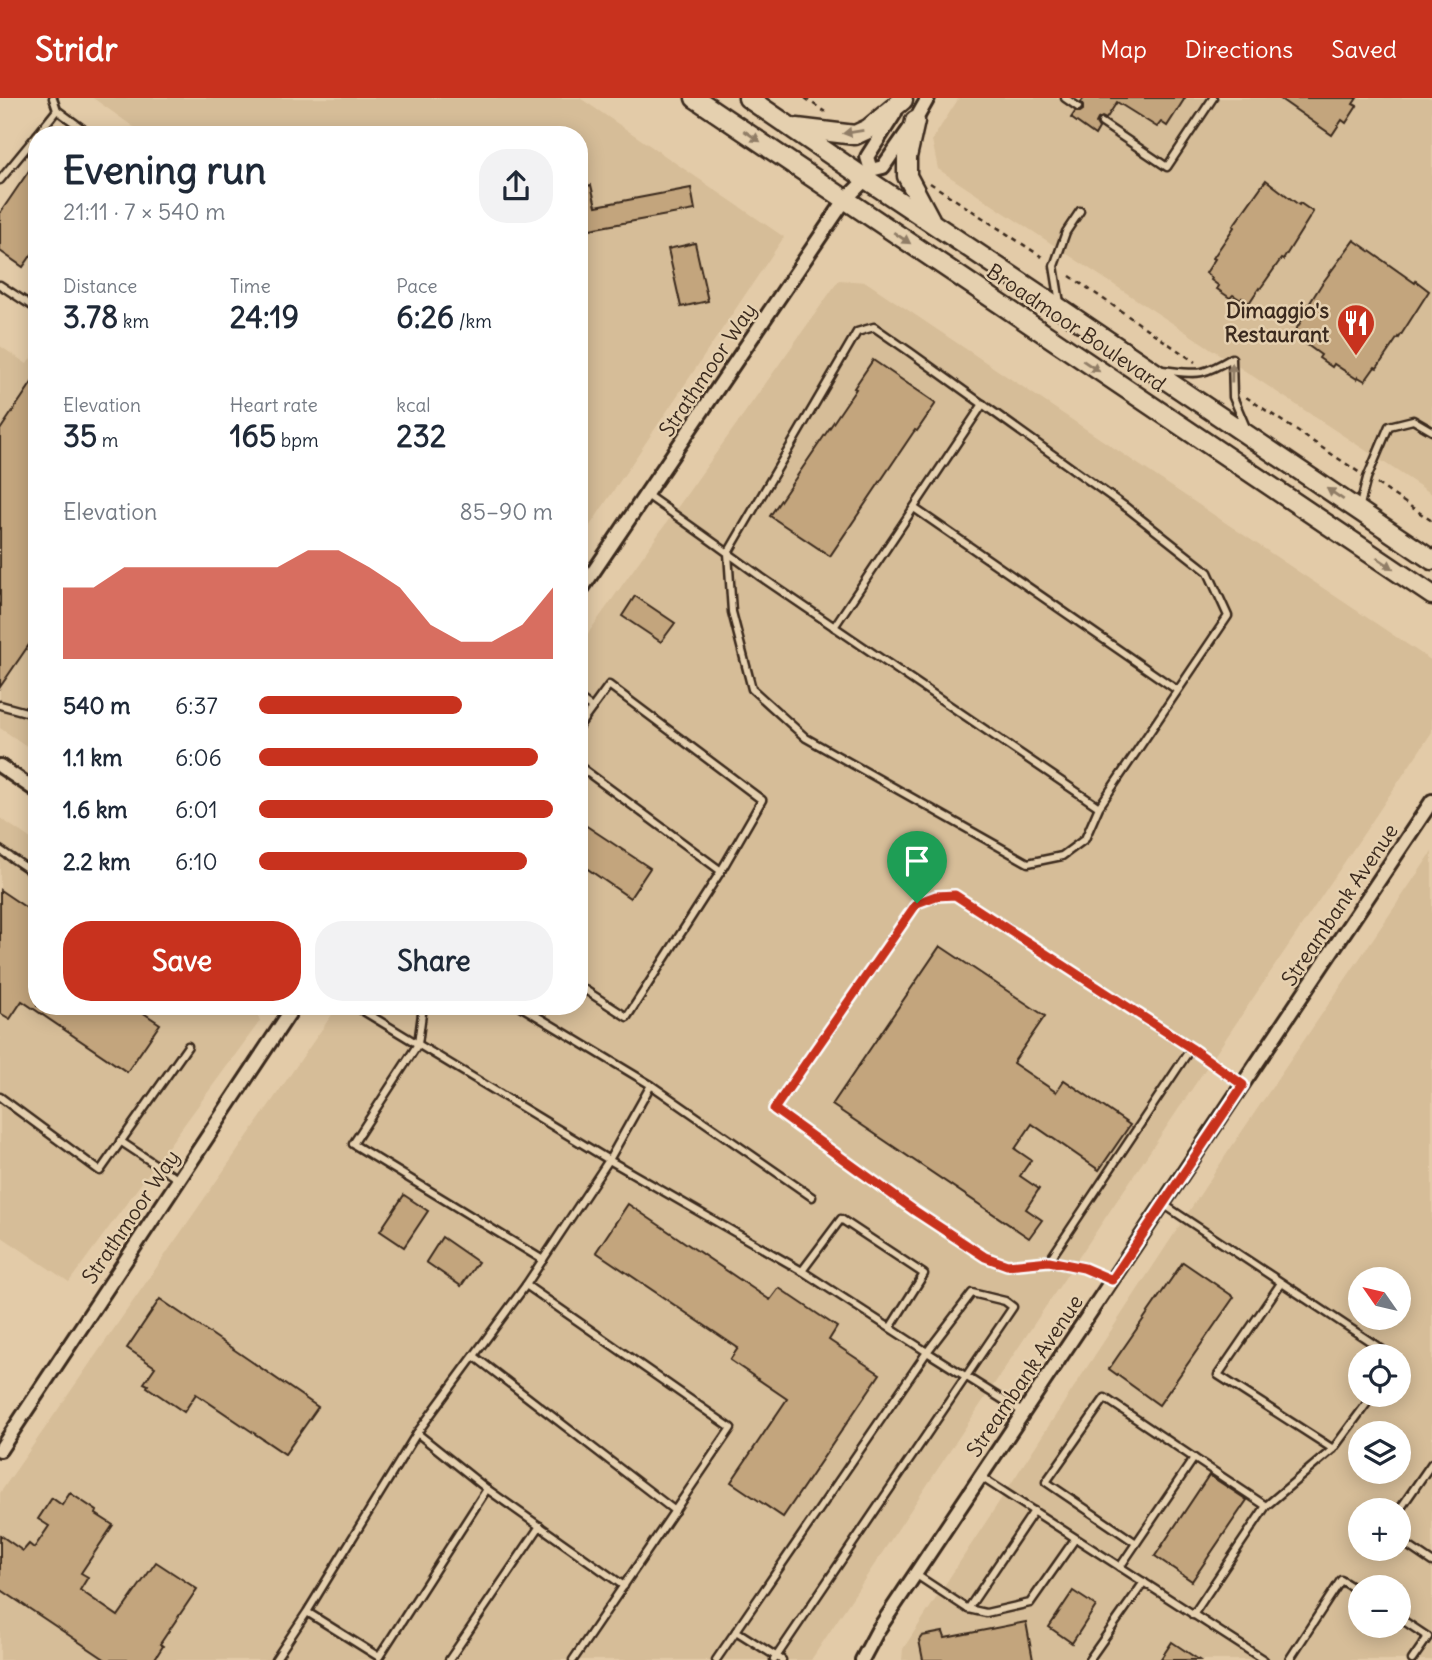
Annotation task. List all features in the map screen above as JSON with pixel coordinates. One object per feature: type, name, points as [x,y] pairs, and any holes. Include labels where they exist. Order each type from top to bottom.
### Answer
[{"type":"main road","name":"Broadmoor Boulevard","points":[[695,98],[1432,595]]},
{"type":"main road","name":"Broadmoor Boulevard","points":[[748,98],[868,175],[931,222],[1432,560]]},
{"type":"main road","points":[[792,128],[855,135],[868,129],[904,99]]},
{"type":"main road","points":[[915,121],[907,157],[908,176],[931,222]]},
{"type":"street","name":"Strathmoor Way","points":[[588,580],[845,200],[868,175],[883,167],[928,98]]},
{"type":"street","points":[[868,175],[867,157],[904,99]]},
{"type":"street","points":[[0,766],[28,785]]},
{"type":"street","name":"Streambank Avenue","points":[[862,1660],[869,1644],[915,1574],[1432,801]]},
{"type":"street","name":"Strathmoor Way","points":[[0,1450],[5,1431],[179,1180],[288,1015]]},
{"type":"lane","points":[[53,98],[57,110],[79,126]]},
{"type":"lane","points":[[1065,98],[1078,107]]},
{"type":"lane","points":[[1102,123],[1167,167],[1213,98]]},
{"type":"lane","points":[[44,126],[57,110]]},
{"type":"lane","points":[[0,180],[28,146]]},
{"type":"lane","points":[[1061,309],[1054,266],[1066,232],[1080,211]]},
{"type":"lane","points":[[0,285],[28,303]]},
{"type":"lane","points":[[874,327],[983,404],[1127,508],[1208,572],[1228,616],[1099,807],[1085,839],[1062,856],[1028,863],[806,738],[752,690],[732,612],[728,553],[857,332],[874,327]]},
{"type":"lane","points":[[1148,369],[1197,374],[1209,372],[1232,358],[1233,397],[1251,438]]},
{"type":"lane","points":[[834,627],[983,404]]},
{"type":"lane","points":[[1359,510],[1367,478],[1389,426],[1413,420],[1432,430]]},
{"type":"lane","points":[[647,495],[834,627],[1099,807]]},
{"type":"lane","points":[[914,508],[1177,690]]},
{"type":"lane","points":[[588,714],[609,685],[762,800],[722,871],[627,1017],[588,992]]},
{"type":"lane","points":[[0,705],[28,713]]},
{"type":"lane","points":[[588,705],[592,708]]},
{"type":"lane","points":[[588,773],[722,871]]},
{"type":"lane","points":[[0,850],[28,870]]},
{"type":"lane","points":[[1112,1280],[1084,1268],[1049,1261],[1007,1265],[985,1257],[915,1211],[774,1109],[917,903],[936,896],[955,895],[1191,1048],[1243,1085]]},
{"type":"lane","points":[[370,1015],[609,1160],[802,1271],[1024,1413]]},
{"type":"lane","points":[[422,1015],[418,1044],[353,1144],[543,1260]]},
{"type":"lane","points":[[536,1015],[651,1085],[812,1197]]},
{"type":"lane","points":[[0,1097],[100,1171],[188,1046]]},
{"type":"lane","points":[[1049,1261],[1191,1048]]},
{"type":"lane","points":[[275,1660],[417,1433],[526,1285],[609,1160],[651,1085]]},
{"type":"lane","points":[[120,1141],[179,1180]]},
{"type":"lane","points":[[1163,1204],[1374,1344]]},
{"type":"lane","points":[[802,1271],[841,1219],[924,1274],[890,1328]]},
{"type":"lane","points":[[1282,1283],[1218,1375],[1333,1448]]},
{"type":"lane","points":[[526,1285],[731,1428],[573,1660]]},
{"type":"lane","points":[[716,1660],[927,1352],[972,1293],[1005,1301],[1013,1307],[778,1659],[736,1631]]},
{"type":"lane","points":[[474,1356],[675,1511]]},
{"type":"lane","points":[[1136,1543],[1046,1482],[1105,1398],[1266,1506]]},
{"type":"lane","points":[[1193,1615],[1266,1506],[1333,1448],[1364,1407]]},
{"type":"lane","points":[[417,1433],[487,1489],[624,1586]]},
{"type":"lane","points":[[1120,1567],[1194,1458]]},
{"type":"lane","points":[[1408,1498],[1432,1463]]},
{"type":"lane","points":[[981,1477],[1264,1660]]},
{"type":"lane","points":[[307,1612],[381,1659],[487,1489]]},
{"type":"lane","points":[[968,1609],[1034,1511]]},
{"type":"lane","points":[[449,1660],[540,1527]]},
{"type":"lane","points":[[915,1574],[968,1609],[986,1613],[1030,1603],[1076,1538]]},
{"type":"lane","points":[[1411,1548],[1432,1562]]},
{"type":"lane","points":[[1289,1660],[1342,1580],[1348,1584]]},
{"type":"lane","points":[[1089,1660],[1144,1583]]},
{"type":"lane","points":[[1411,1626],[1428,1637],[1412,1660]]},
{"type":"path","points":[[805,98],[831,115]]},
{"type":"path","points":[[927,181],[1042,257]]},
{"type":"path","points":[[1070,276],[1199,365]]},
{"type":"path","points":[[1241,394],[1354,469]]},
{"type":"path","points":[[1383,488],[1432,522]]},
{"type":"shaded area","points":[[93,98],[580,98],[784,237],[588,529],[588,126],[132,126]]},
{"type":"shaded area","points":[[959,98],[1432,98],[1432,494],[938,169],[932,140]]},
{"type":"shaded area","points":[[839,280],[866,282],[1432,661],[1432,732],[811,1660],[0,1660],[0,1493],[332,1015],[588,1015],[588,633]]},
{"type":"shaded area","points":[[0,346],[28,362],[28,747],[0,728]]},
{"type":"shaded area","points":[[0,818],[28,837],[28,1015],[258,1015],[260,1021],[69,1282],[0,1238]]},
{"type":"shaded area","points":[[1432,852],[1432,1660],[902,1660],[903,1649],[1228,1152]]},
{"type":"building","points":[[1084,98],[1185,98],[1167,126],[1161,122],[1157,127],[1117,102],[1106,119],[1098,119],[1096,123],[1099,128],[1095,135],[1071,118],[1075,112],[1083,110],[1081,102]]},
{"type":"building","points":[[1279,98],[1357,98],[1353,104],[1357,106],[1346,123],[1342,120],[1332,135]]},
{"type":"building","points":[[28,172],[28,260],[23,267],[0,251],[0,213]]},
{"type":"building","points":[[1266,180],[1313,212],[1283,260],[1281,259],[1249,303],[1233,295],[1230,298],[1217,289],[1219,286],[1206,273],[1233,226]]},
{"type":"building","points":[[591,185],[596,206],[691,188],[695,210],[588,229],[588,186]]},
{"type":"building","points":[[1354,240],[1429,291],[1399,338],[1365,381],[1334,364],[1332,367],[1294,333],[1321,285]]},
{"type":"building","points":[[695,243],[708,301],[681,307],[668,249]]},
{"type":"building","points":[[873,360],[936,403],[830,556],[770,516]]},
{"type":"building","points":[[28,388],[28,646],[0,687],[0,430]]},
{"type":"building","points":[[635,596],[675,623],[661,642],[622,616]]},
{"type":"building","points":[[588,827],[650,868],[630,898],[588,869]]},
{"type":"building","points":[[0,890],[28,909],[28,1005],[22,1001],[10,1019],[0,1013]]},
{"type":"building","points":[[940,946],[1045,1016],[1013,1063],[1056,1092],[1064,1080],[1130,1125],[1099,1170],[1032,1124],[1015,1149],[1031,1160],[1020,1176],[1039,1189],[1026,1209],[1042,1220],[1029,1238],[832,1105]]},
{"type":"building","points":[[43,1015],[146,1015],[160,1024],[127,1072]]},
{"type":"building","points":[[404,1195],[428,1211],[404,1247],[380,1231]]},
{"type":"building","points":[[628,1204],[770,1300],[779,1288],[837,1327],[829,1340],[880,1374],[783,1517],[731,1482],[787,1399],[730,1360],[738,1348],[596,1252]]},
{"type":"building","points":[[442,1237],[478,1262],[461,1286],[426,1262]]},
{"type":"building","points":[[1183,1262],[1234,1297],[1159,1405],[1109,1369]]},
{"type":"building","points":[[160,1299],[318,1407],[285,1454],[196,1394],[184,1412],[147,1387],[144,1383],[155,1367],[127,1348]]},
{"type":"building","points":[[1209,1475],[1247,1500],[1192,1581],[1155,1556]]},
{"type":"building","points":[[70,1493],[113,1525],[81,1573],[88,1577],[80,1590],[118,1616],[156,1562],[197,1589],[160,1644],[163,1646],[154,1660],[106,1660],[0,1589],[0,1535],[23,1551],[29,1544],[34,1548],[49,1526],[38,1519],[52,1498],[62,1505]]},
{"type":"building","points":[[1073,1591],[1096,1606],[1072,1643],[1049,1627]]},
{"type":"building","points":[[1026,1622],[1033,1660],[923,1660],[919,1640],[922,1636],[943,1632],[945,1638]]},
{"type":"building","points":[[1172,1642],[1199,1660],[1160,1660]]},
{"type":"place","name":"Dimaggio's Restaurant","points":[[1356,357]]},
{"type":"route","points":[[955,895],[1191,1048],[1243,1085],[1112,1280],[1084,1268],[1049,1261],[1007,1265],[985,1257],[915,1211],[774,1109],[917,903],[936,896],[955,895]]}]
